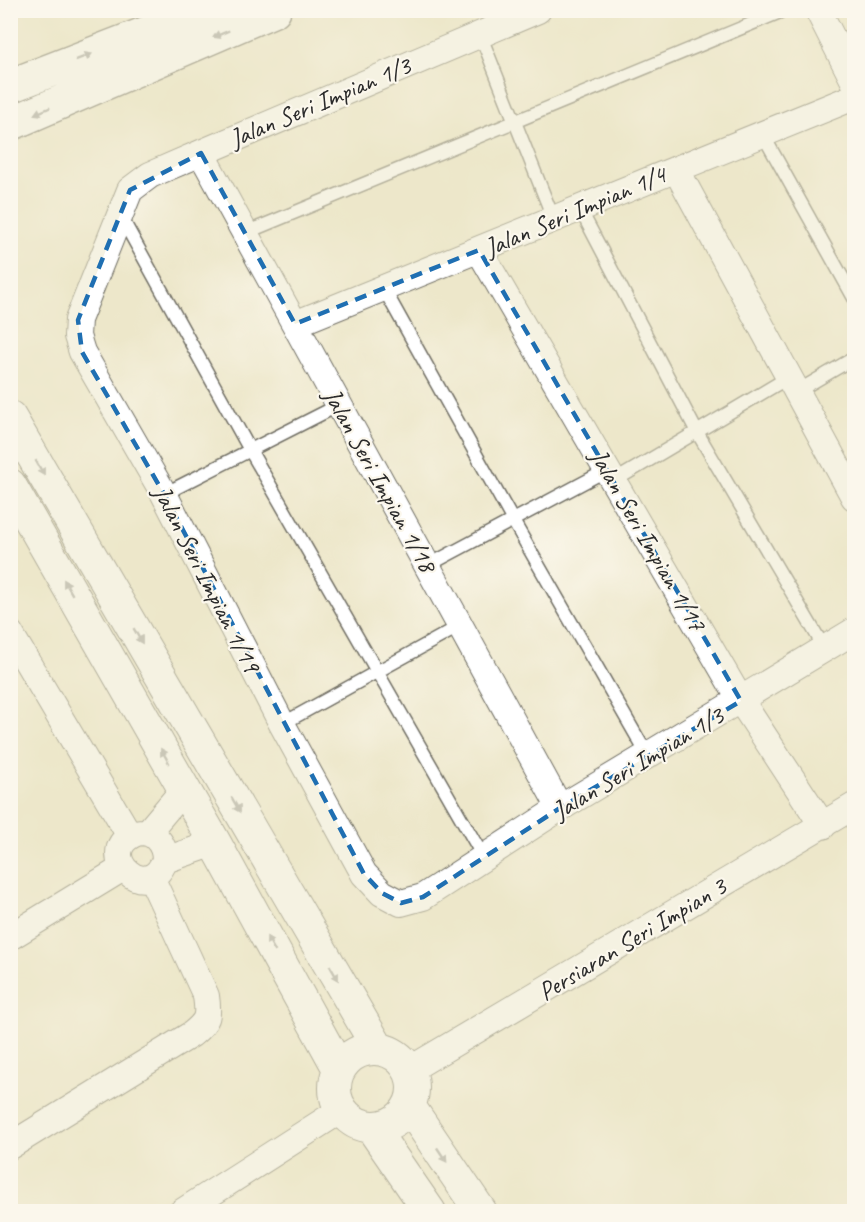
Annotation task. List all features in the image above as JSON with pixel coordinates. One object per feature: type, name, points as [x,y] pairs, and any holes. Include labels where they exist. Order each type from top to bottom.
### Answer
[{"type":"highway","points":[[10,86],[210,10]]},
{"type":"highway","points":[[10,124],[274,10]]},
{"type":"street","name":"Jalan Seri Impian 1/3","points":[[119,214],[130,190],[150,175],[538,10]]},
{"type":"street","points":[[818,10],[855,81]]},
{"type":"street","name":"Jalan Seri Impian 1/4","points":[[295,324],[855,97]]},
{"type":"street","name":"Jalan Seri Impian 1/18","points":[[201,153],[560,808]]},
{"type":"street","points":[[676,169],[855,498]]},
{"type":"street","name":"Jalan Seri Impian 1/19","points":[[119,214],[78,320],[77,336],[82,352],[164,494],[282,724],[364,874],[382,893],[401,903],[423,897]]},
{"type":"street","name":"Jalan Seri Impian 1/17","points":[[479,250],[741,701],[823,826]]},
{"type":"street","points":[[10,417],[378,1048]]},
{"type":"street","points":[[10,485],[215,843],[339,1069]]},
{"type":"street","name":"Jalan Seri Impian 1/3","points":[[423,897],[560,808],[855,631]]},
{"type":"street","points":[[10,633],[138,835]]},
{"type":"street","points":[[184,789],[138,835],[122,845],[119,856],[123,868],[130,876],[140,879],[215,843]]},
{"type":"street","name":"Persiaran Seri Impian 3","points":[[409,1070],[855,806]]},
{"type":"street","points":[[10,1146],[205,1024],[208,1011],[206,996],[158,869],[165,851],[155,837],[138,835]]},
{"type":"street","points":[[10,937],[123,868]]},
{"type":"street","points":[[378,1048],[391,1052],[401,1059],[409,1070],[414,1088],[410,1106],[400,1118],[387,1126],[372,1128],[360,1126],[349,1120],[341,1110],[334,1090],[339,1069],[349,1057],[362,1050],[378,1048]]},
{"type":"street","points":[[410,1106],[481,1212]]},
{"type":"street","points":[[196,1208],[341,1110]]},
{"type":"street","points":[[372,1128],[430,1212]]},
{"type":"lane","points":[[245,233],[785,10]]},
{"type":"lane","points":[[480,34],[554,220]]},
{"type":"lane","points":[[762,133],[855,298]]},
{"type":"lane","points":[[580,209],[697,432],[825,650]]},
{"type":"lane","points":[[119,214],[250,450],[484,858]]},
{"type":"lane","points":[[384,289],[648,756]]},
{"type":"lane","points":[[427,566],[512,519],[611,475],[792,385],[855,358]]},
{"type":"lane","points":[[164,494],[339,405]]},
{"type":"lane","points":[[282,724],[460,627]]},
{"type":"highlighted area","points":[[201,153],[295,324],[479,250],[741,701],[560,808],[423,897],[401,903],[382,893],[364,874],[164,494],[82,352],[78,320],[130,190]]}]
